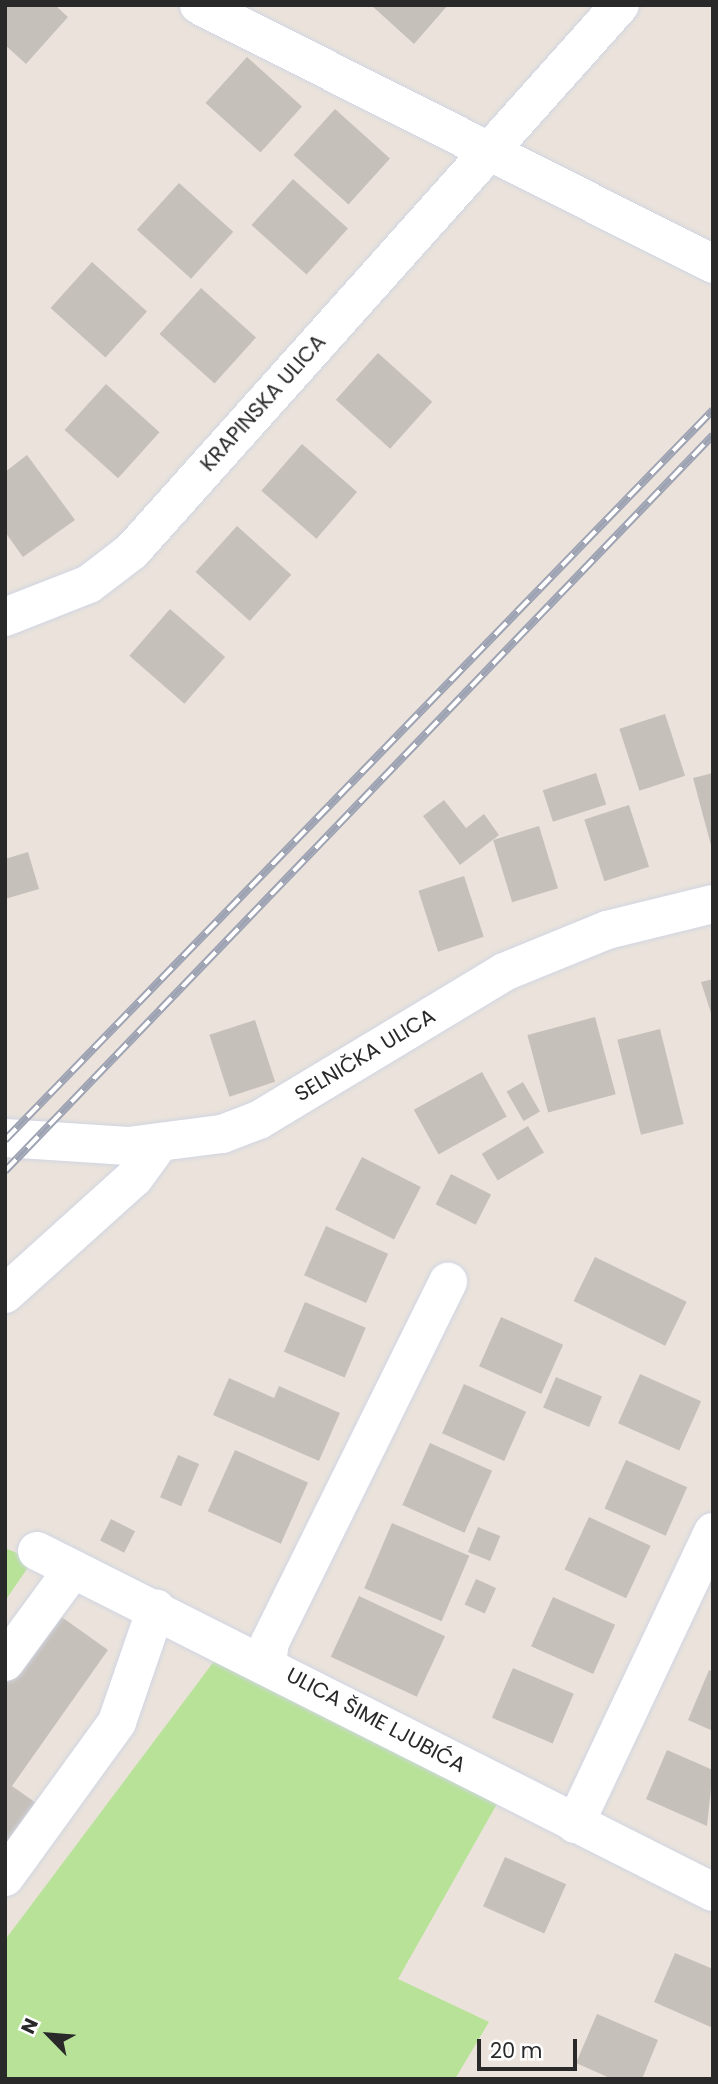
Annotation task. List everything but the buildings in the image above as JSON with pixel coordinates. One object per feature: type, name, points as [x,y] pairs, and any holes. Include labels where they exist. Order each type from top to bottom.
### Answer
[{"type":"street","points":[[199,5],[491,148],[713,264]]},
{"type":"street","name":"KRAPINSKA ULICA","points":[[5,617],[89,584],[132,551],[620,5]]},
{"type":"street","name":"SELNIČKA ULICA","points":[[5,1139],[158,1145],[222,1134],[259,1120],[505,972],[551,951],[713,904]]},
{"type":"street","points":[[5,1294],[134,1178],[158,1145]]},
{"type":"street","points":[[267,1664],[270,1642],[448,1282]]},
{"type":"street","points":[[575,1824],[713,1532]]},
{"type":"street","name":"ULICA ŠIME LJUBIĆA","points":[[37,1551],[267,1664],[575,1824],[713,1892]]},
{"type":"street","points":[[5,1662],[73,1569]]},
{"type":"street","points":[[5,1877],[117,1722],[156,1609]]},
{"type":"green space","points":[[5,1548],[33,1560],[5,1601]]},
{"type":"green space","points":[[218,1656],[498,1802],[398,1979],[489,2022],[455,2079],[5,2079],[5,1940]]},
{"type":"railway","points":[[5,1140],[713,410]]},
{"type":"railway","points":[[5,1171],[713,435]]}]
